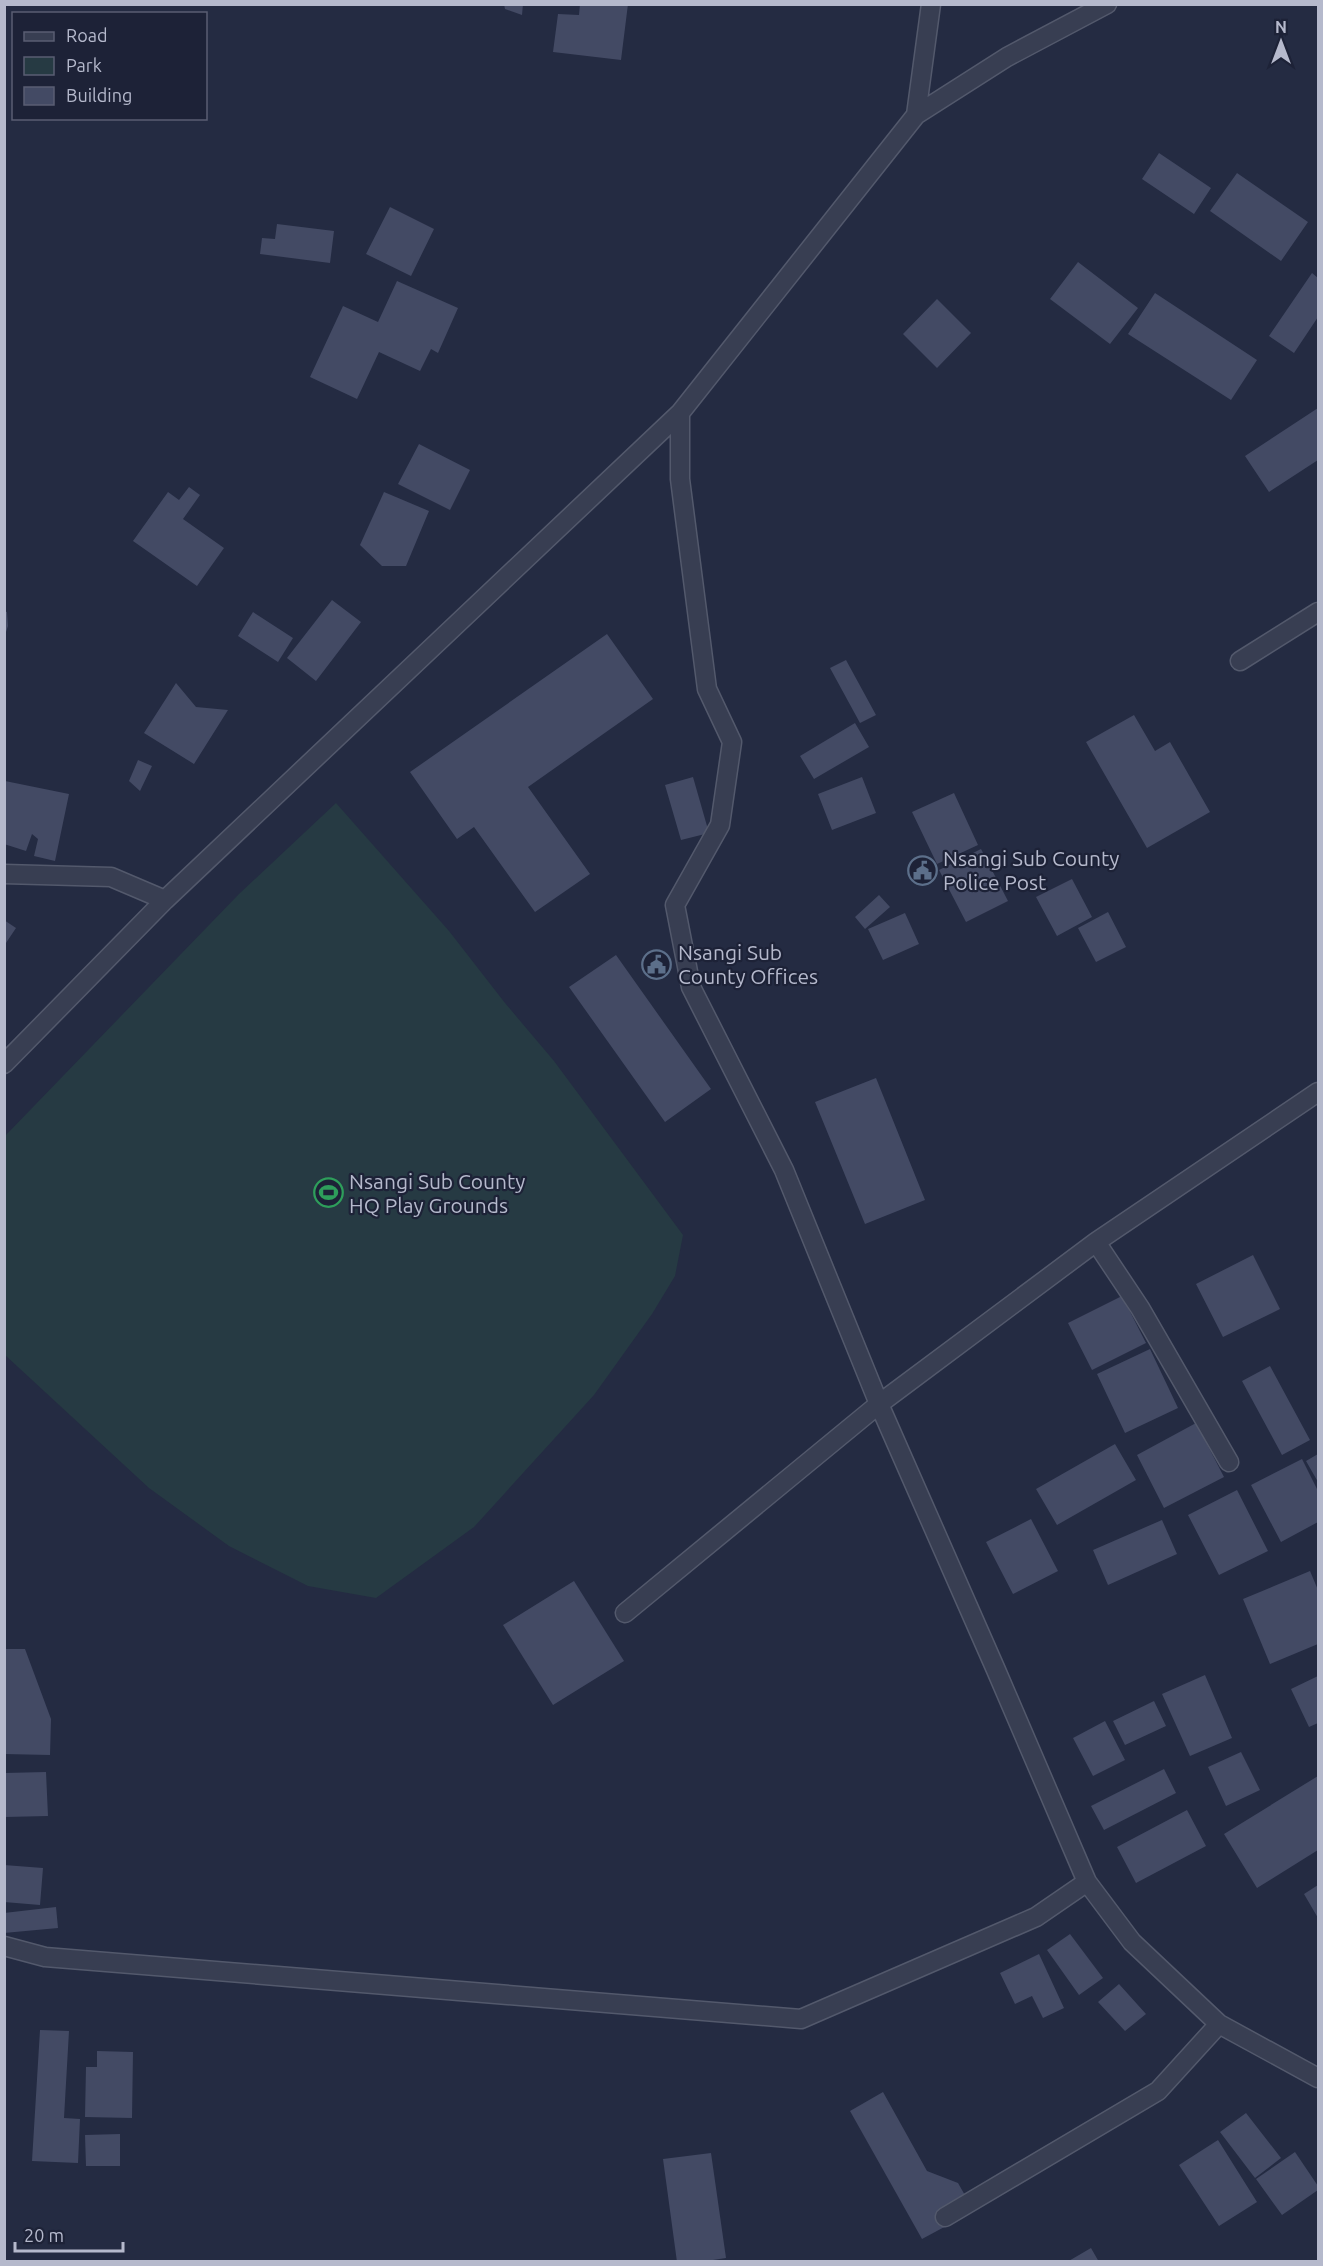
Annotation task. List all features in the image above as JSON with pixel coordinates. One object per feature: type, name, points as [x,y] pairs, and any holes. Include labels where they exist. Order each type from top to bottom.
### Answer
[{"type":"street","points":[[916,115],[931,4]]},
{"type":"street","points":[[4,1064],[165,900],[680,413],[916,115],[1007,57],[1107,4]]},
{"type":"street","points":[[680,413],[680,479],[707,689],[732,742],[720,825],[675,905],[691,987],[784,1170],[879,1404],[1087,1882],[1132,1942],[1219,2024],[1318,2078]]},
{"type":"street","points":[[1240,661],[1318,612]]},
{"type":"street","points":[[4,874],[111,877],[165,900]]},
{"type":"street","points":[[625,1613],[879,1404],[1096,1242],[1318,1092]]},
{"type":"street","points":[[1096,1242],[1140,1308],[1229,1462]]},
{"type":"street","points":[[4,1946],[45,1957],[801,2019],[1036,1917],[1087,1882]]},
{"type":"street","points":[[945,2217],[1158,2091],[1219,2024]]},
{"type":"green space","name":"Nsangi Sub County HQ Play Grounds","points":[[336,803],[449,931],[554,1061],[683,1235],[675,1276],[652,1314],[594,1395],[474,1527],[376,1598],[308,1586],[229,1546],[149,1488],[5,1355],[5,1136],[239,894]]},
{"type":"building","points":[[504,4],[523,4],[522,15],[505,9]]},
{"type":"building","points":[[580,4],[628,4],[621,60],[553,52],[558,14],[579,15]]},
{"type":"building","points":[[1159,153],[1211,188],[1194,214],[1142,179]]},
{"type":"building","points":[[1237,173],[1308,222],[1281,261],[1210,211]]},
{"type":"building","points":[[390,207],[434,229],[411,276],[366,254]]},
{"type":"building","points":[[277,224],[334,231],[330,263],[260,254],[262,238],[275,239]]},
{"type":"building","points":[[1078,262],[1138,308],[1110,344],[1050,299]]},
{"type":"building","points":[[1312,273],[1318,278],[1318,317],[1294,353],[1269,336]]},
{"type":"building","points":[[397,281],[458,308],[438,353],[431,349],[420,371],[379,352],[357,399],[310,377],[343,306],[378,322]]},
{"type":"building","points":[[1155,293],[1257,360],[1231,400],[1128,334]]},
{"type":"building","points":[[937,299],[971,333],[937,368],[903,334]]},
{"type":"building","points":[[1318,408],[1318,460],[1269,492],[1245,456]]},
{"type":"building","points":[[419,444],[470,470],[450,510],[398,484]]},
{"type":"building","points":[[189,487],[200,495],[183,519],[224,548],[197,586],[133,541],[168,492],[179,500]]},
{"type":"building","points":[[384,492],[429,511],[406,566],[382,566],[360,545]]},
{"type":"building","points":[[332,600],[361,622],[316,681],[287,658]]},
{"type":"building","points":[[4,611],[7,612],[8,626],[5,635]]},
{"type":"building","points":[[253,612],[293,638],[278,662],[238,636]]},
{"type":"building","points":[[607,634],[653,699],[528,787],[590,874],[535,912],[474,827],[457,839],[410,772]]},
{"type":"building","points":[[846,660],[876,715],[860,723],[830,668]]},
{"type":"building","points":[[176,683],[196,707],[228,710],[194,764],[144,733]]},
{"type":"building","points":[[1134,715],[1155,751],[1170,742],[1210,812],[1147,848],[1086,742]]},
{"type":"building","points":[[855,723],[869,747],[814,779],[800,756]]},
{"type":"building","points":[[138,760],[152,766],[140,791],[129,781]]},
{"type":"building","points":[[693,777],[709,833],[681,840],[665,785]]},
{"type":"building","points":[[862,777],[876,813],[832,830],[818,794]]},
{"type":"building","points":[[5,781],[69,794],[55,861],[34,856],[38,839],[32,834],[26,851],[4,844]]},
{"type":"building","points":[[954,793],[978,845],[937,864],[912,812]]},
{"type":"building","points":[[981,849],[1008,901],[966,922],[939,870]]},
{"type":"building","points":[[1072,879],[1092,917],[1057,936],[1036,897]]},
{"type":"building","points":[[879,895],[890,907],[865,929],[855,917]]},
{"type":"building","points":[[1108,912],[1126,947],[1096,962],[1078,928]]},
{"type":"building","points":[[905,913],[919,944],[883,960],[868,929]]},
{"type":"building","points":[[4,920],[16,928],[4,946]]},
{"type":"building","points":[[616,955],[711,1089],[665,1122],[569,987]]},
{"type":"building","points":[[876,1078],[925,1200],[865,1224],[815,1102]]},
{"type":"building","points":[[1253,1255],[1280,1309],[1223,1337],[1196,1284]]},
{"type":"building","points":[[1122,1296],[1146,1343],[1092,1370],[1068,1323]]},
{"type":"building","points":[[1150,1349],[1178,1408],[1125,1433],[1097,1374]]},
{"type":"building","points":[[1270,1366],[1310,1440],[1282,1455],[1242,1381]]},
{"type":"building","points":[[1196,1423],[1224,1477],[1164,1508],[1137,1455]]},
{"type":"building","points":[[1115,1444],[1136,1480],[1057,1525],[1036,1489]]},
{"type":"building","points":[[1318,1454],[1318,1482],[1306,1461]]},
{"type":"building","points":[[1302,1459],[1318,1491],[1318,1522],[1281,1542],[1251,1485]]},
{"type":"building","points":[[1237,1490],[1268,1551],[1219,1575],[1188,1515]]},
{"type":"building","points":[[1031,1519],[1058,1571],[1013,1594],[986,1542]]},
{"type":"building","points":[[1162,1520],[1177,1554],[1108,1585],[1093,1550]]},
{"type":"building","points":[[1310,1571],[1318,1590],[1318,1644],[1270,1664],[1243,1599]]},
{"type":"building","points":[[574,1581],[624,1661],[553,1705],[503,1625]]},
{"type":"building","points":[[4,1649],[25,1649],[51,1719],[50,1755],[4,1754]]},
{"type":"building","points":[[1205,1675],[1232,1738],[1190,1756],[1162,1694]]},
{"type":"building","points":[[1318,1676],[1318,1723],[1309,1727],[1291,1689]]},
{"type":"building","points":[[1154,1701],[1166,1726],[1125,1745],[1113,1721]]},
{"type":"building","points":[[1105,1721],[1125,1760],[1093,1776],[1073,1738]]},
{"type":"building","points":[[1241,1752],[1260,1790],[1226,1806],[1208,1767]]},
{"type":"building","points":[[1164,1769],[1176,1793],[1104,1830],[1091,1806]]},
{"type":"building","points":[[46,1772],[48,1816],[5,1817],[5,1773]]},
{"type":"building","points":[[1318,1776],[1318,1850],[1257,1888],[1224,1834]]},
{"type":"building","points":[[1187,1810],[1206,1846],[1136,1883],[1117,1847]]},
{"type":"building","points":[[4,1865],[43,1868],[40,1905],[4,1902]]},
{"type":"building","points":[[1318,1885],[1318,1918],[1304,1894]]},
{"type":"building","points":[[56,1907],[58,1928],[4,1933],[4,1913]]},
{"type":"building","points":[[1070,1934],[1103,1978],[1079,1995],[1047,1950]]},
{"type":"building","points":[[1039,1954],[1064,2008],[1043,2018],[1032,1996],[1015,2004],[1000,1973]]},
{"type":"building","points":[[1119,1984],[1146,2014],[1125,2031],[1098,2002]]},
{"type":"building","points":[[40,2030],[69,2031],[64,2118],[80,2119],[78,2163],[32,2161]]},
{"type":"building","points":[[97,2051],[133,2052],[132,2118],[85,2117],[86,2067],[97,2067]]},
{"type":"building","points":[[883,2092],[927,2171],[958,2183],[974,2211],[922,2239],[850,2111]]},
{"type":"building","points":[[1246,2113],[1281,2158],[1255,2178],[1220,2132]]},
{"type":"building","points":[[120,2134],[120,2166],[86,2166],[85,2135]]},
{"type":"building","points":[[1218,2140],[1257,2202],[1219,2226],[1179,2165]]},
{"type":"building","points":[[1295,2152],[1318,2186],[1318,2190],[1282,2215],[1256,2179]]},
{"type":"building","points":[[711,2153],[726,2258],[700,2262],[677,2262],[663,2159]]},
{"type":"building","points":[[1091,2248],[1099,2262],[1067,2262]]},
{"type":"place","name":"Nsangi Sub County Police Post","points":[[922,870]]},
{"type":"place","name":"Nsangi Sub County Offices","points":[[657,964]]},
{"type":"place","name":"Nsangi Sub County HQ Play Grounds","points":[[328,1193]]}]
